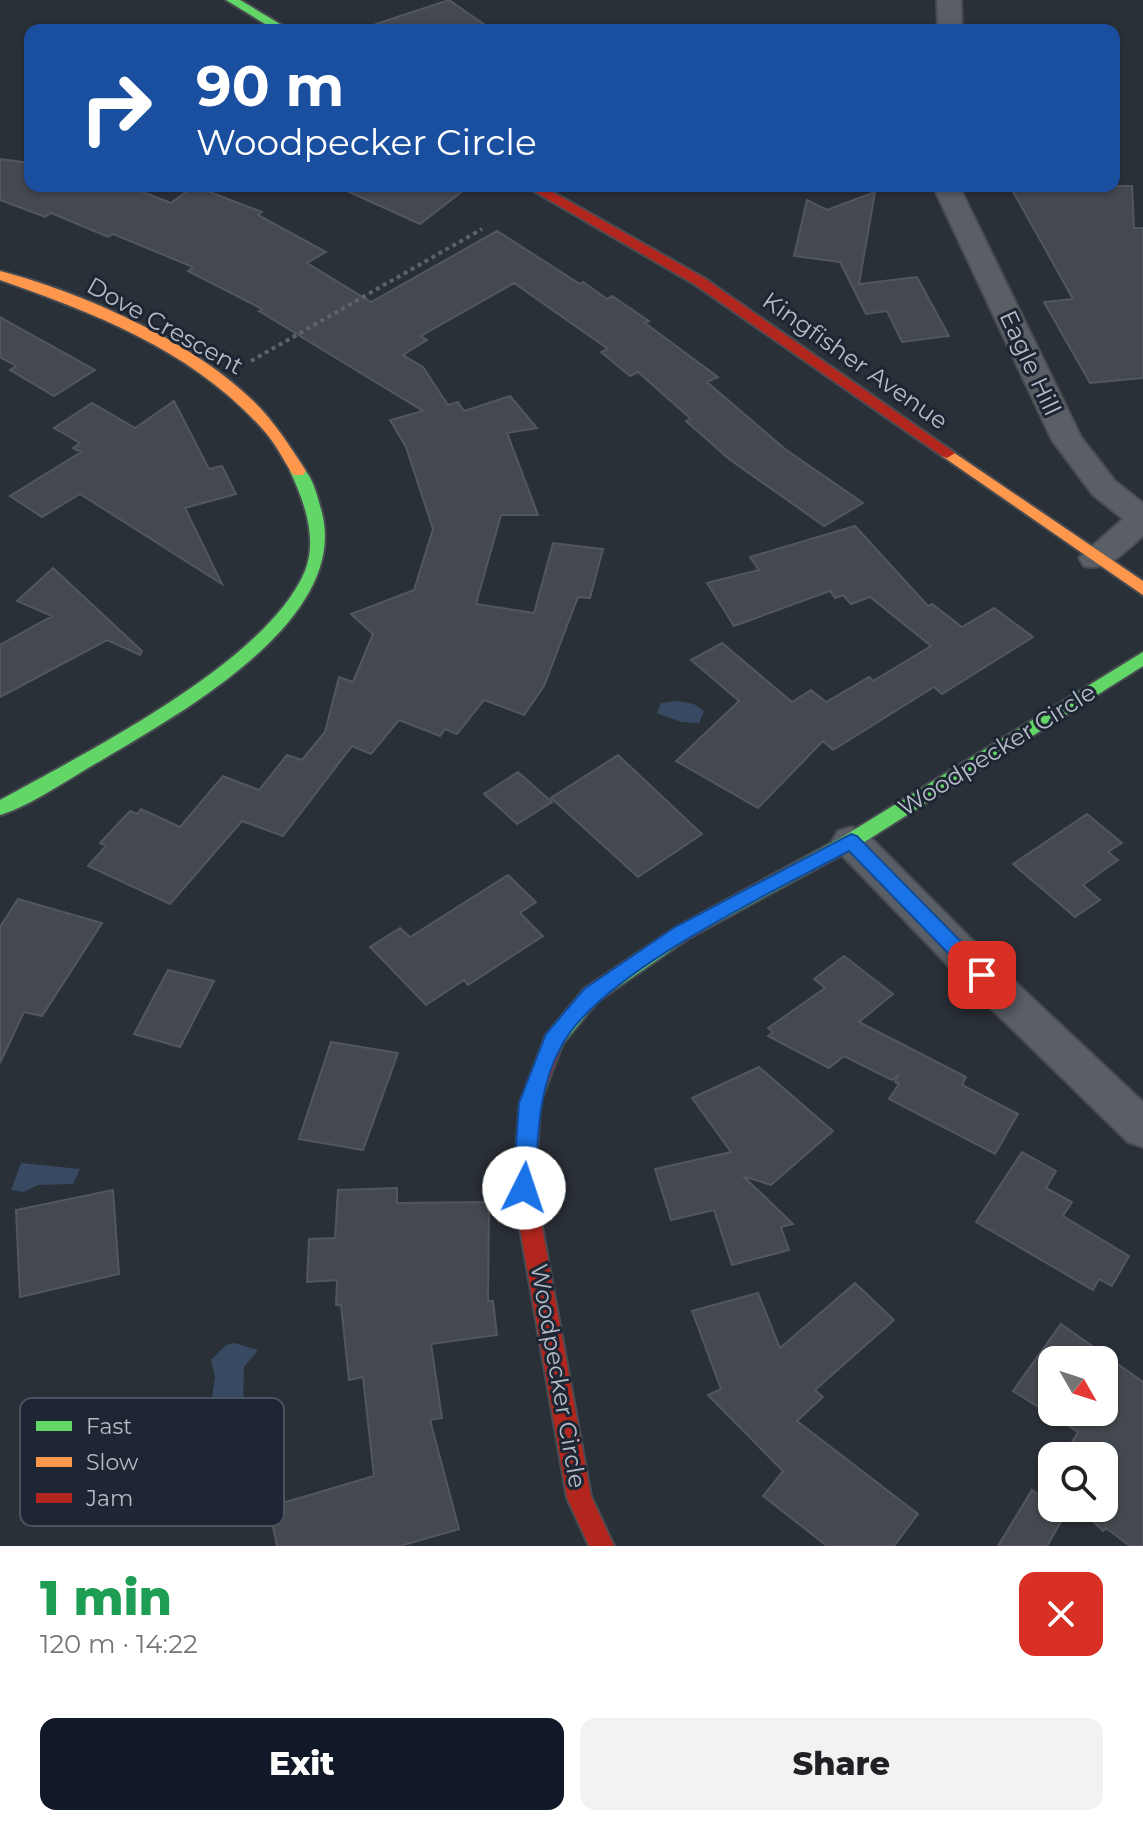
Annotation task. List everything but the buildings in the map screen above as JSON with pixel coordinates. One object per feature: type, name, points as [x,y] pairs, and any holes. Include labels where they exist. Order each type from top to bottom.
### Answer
[{"type":"street","points":[[232,0],[274,24]]},
{"type":"street","points":[[949,0],[952,8],[951,24]]},
{"type":"street","name":"Kingfisher Avenue","points":[[543,192],[699,281],[1143,589]]},
{"type":"street","name":"Eagle Hill","points":[[949,192],[1067,440],[1104,488],[1143,520]]},
{"type":"street","name":"Dove Crescent","points":[[0,275],[84,307],[219,380],[264,416],[295,463],[314,508],[319,547],[310,579],[289,611],[254,647],[190,696],[0,808]]},
{"type":"street","points":[[1095,558],[1143,520]]},
{"type":"street","name":"Woodpecker Circle","points":[[602,1546],[579,1498],[524,1188],[530,1103],[554,1040],[591,995],[682,933],[851,841],[1143,658]]},
{"type":"street","points":[[851,841],[982,975],[1143,1129]]},
{"type":"path","points":[[219,380],[482,229]]},
{"type":"water","points":[[678,701],[694,704],[704,711],[699,723],[681,722],[657,713],[661,703]]},
{"type":"water","points":[[21,1163],[80,1169],[73,1184],[38,1185],[24,1192],[11,1190]]},
{"type":"water","points":[[235,1343],[258,1350],[244,1367],[243,1398],[212,1398],[215,1377],[211,1360],[226,1345]]},
{"type":"traffic: fast","points":[[232,0],[274,24]]},
{"type":"traffic: fast","points":[[0,808],[176,706],[223,673],[263,639],[295,605],[313,571],[318,545],[313,507],[298,471]]},
{"type":"traffic: fast","points":[[554,1040],[591,995],[682,933],[851,841],[1143,658]]},
{"type":"traffic: slow","points":[[0,275],[127,325],[209,372],[245,401],[275,434],[298,471]]},
{"type":"traffic: slow","points":[[947,453],[1143,589]]},
{"type":"traffic: jam","points":[[543,192],[699,281],[947,453]]},
{"type":"traffic: jam","points":[[554,1040],[530,1103],[524,1188],[579,1498],[602,1546]]},
{"type":"route","points":[[524,1188],[530,1103],[554,1040],[591,995],[682,933],[851,841],[982,975]]}]
